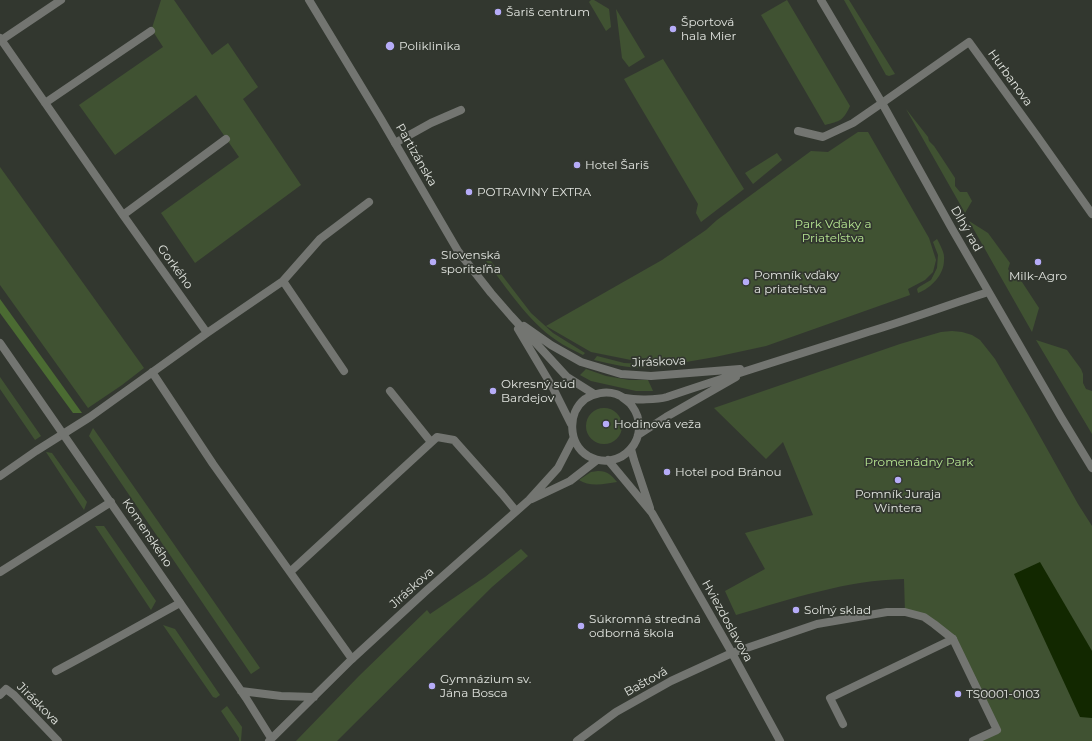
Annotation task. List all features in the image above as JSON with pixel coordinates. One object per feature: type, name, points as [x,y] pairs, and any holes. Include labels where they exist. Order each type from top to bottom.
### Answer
[{"type":"street","name":"Gorkého","points":[[61,0],[1,40],[123,216],[207,333]]},
{"type":"street","name":"Partizánska","points":[[309,0],[458,250],[491,293],[567,377],[594,394]]},
{"type":"street","name":"Dlhý rad","points":[[821,0],[882,103],[988,292],[1061,418],[1092,468]]},
{"type":"street","points":[[45,103],[151,31]]},
{"type":"street","name":"Hurbanova","points":[[882,103],[969,42],[1038,136],[1092,214]]},
{"type":"street","points":[[798,131],[823,136],[853,123],[882,103]]},
{"type":"street","points":[[395,143],[431,123],[461,110]]},
{"type":"street","points":[[123,216],[226,139]]},
{"type":"street","points":[[0,476],[63,433],[90,417],[207,333],[283,281],[320,239],[369,202]]},
{"type":"street","points":[[283,281],[344,371]]},
{"type":"street","name":"Jiráskova","points":[[623,398],[660,399],[988,292]]},
{"type":"street","name":"Partizánska","points":[[511,316],[572,424]]},
{"type":"street","name":"Jiráskova","points":[[511,316],[552,345],[581,362],[621,374],[650,376],[753,368]]},
{"type":"street","name":"Komenského","points":[[0,343],[241,691],[271,740]]},
{"type":"street","name":"Jiráskova","points":[[638,435],[666,416],[753,368]]},
{"type":"street","points":[[152,372],[213,464],[352,659]]},
{"type":"street","points":[[390,391],[431,442]]},
{"type":"street","points":[[602,392],[617,394],[623,398],[632,405],[637,414],[639,424],[636,442],[625,455],[617,459],[597,460],[587,455],[579,448],[573,438],[572,424],[574,414],[578,406],[585,399],[602,392]]},
{"type":"street","points":[[290,572],[437,437],[454,440],[516,511]]},
{"type":"street","name":"Jiráskova","points":[[271,740],[352,659],[529,500],[558,468],[573,438]]},
{"type":"street","name":"Hviezdoslavova","points":[[631,449],[652,513]]},
{"type":"street","name":"Jiráskova","points":[[529,500],[570,481],[597,460]]},
{"type":"street","name":"Hviezdoslavova","points":[[608,460],[652,513],[732,652],[780,741]]},
{"type":"street","points":[[0,572],[111,502]]},
{"type":"street","points":[[56,671],[90,654],[180,603]]},
{"type":"street","name":"Baštová","points":[[577,741],[616,712],[671,681],[732,652],[817,624],[886,612],[905,612],[924,617],[953,639]]},
{"type":"street","points":[[842,724],[830,698],[953,639],[997,730],[973,741]]},
{"type":"street","name":"Jiráskova","points":[[0,695],[6,689],[14,695],[58,741]]},
{"type":"street","points":[[241,691],[281,696],[314,697]]},
{"type":"green space","points":[[161,0],[174,0],[212,55],[228,43],[258,87],[243,99],[301,185],[195,263],[161,213],[239,157],[196,95],[115,155],[79,105],[163,47],[151,31]]},
{"type":"green space","points":[[594,0],[609,9],[611,27],[606,31],[589,2]]},
{"type":"green space","points":[[787,0],[850,106],[843,118],[838,121],[825,125],[761,15]]},
{"type":"green space","points":[[844,0],[849,0],[895,74],[889,76],[886,75]]},
{"type":"green space","points":[[616,9],[645,57],[629,67],[622,58]]},
{"type":"green space","points":[[663,59],[744,189],[701,222],[696,213],[698,204],[624,79]]},
{"type":"green space","points":[[906,109],[928,137],[929,141],[934,146],[955,178],[955,186],[960,192],[967,192],[972,201],[965,213]]},
{"type":"green space","name":"Park Vďaky a Priateľstva","points":[[858,132],[868,132],[929,238],[936,260],[933,272],[925,280],[908,289],[910,295],[766,346],[657,367],[656,361],[646,363],[591,352],[546,326],[662,260],[706,230],[717,220],[811,151],[828,152]]},
{"type":"green space","points":[[777,153],[782,160],[753,184],[745,173]]},
{"type":"green space","points":[[0,167],[144,368],[88,408],[0,285]]},
{"type":"green space","points":[[969,221],[988,233],[1010,263],[1008,269],[1012,276],[1020,279],[1039,308],[1032,332]]},
{"type":"green space","points":[[937,239],[944,255],[942,271],[928,288],[918,293],[917,289],[931,280],[937,268],[938,255],[933,242]]},
{"type":"green space","points":[[486,261],[491,261],[531,313],[553,333],[585,353],[583,355],[562,344],[546,333],[518,304]]},
{"type":"green space","name":"Promenádny Park","points":[[952,331],[972,335],[980,340],[995,359],[1092,526],[1092,741],[973,741],[997,730],[953,639],[934,624],[905,612],[904,579],[861,583],[819,591],[736,615],[725,591],[765,569],[745,533],[813,515],[783,442],[766,459],[714,408],[900,344],[941,332]]},
{"type":"green space","points":[[1036,340],[1067,350],[1081,369],[1083,374],[1083,383],[1086,389],[1092,391],[1092,434]]},
{"type":"green space","points":[[597,356],[624,363],[642,364],[645,368],[625,367],[594,360]]},
{"type":"green space","points":[[586,369],[606,376],[629,380],[648,380],[653,391],[636,391],[591,381],[580,375]]},
{"type":"green space","points":[[0,377],[41,436],[35,440],[0,389]]},
{"type":"green space","points":[[608,408],[617,413],[621,419],[621,433],[617,439],[608,444],[600,444],[591,439],[587,433],[586,422],[591,413],[597,409]]},
{"type":"green space","points":[[93,428],[260,668],[251,674],[89,436]]},
{"type":"green space","points":[[46,452],[52,453],[87,502],[84,510]]},
{"type":"green space","points":[[598,471],[609,474],[617,482],[587,484],[579,480],[591,472]]},
{"type":"green space","points":[[95,526],[104,526],[156,601],[151,610]]},
{"type":"green space","points":[[521,549],[528,556],[492,587],[337,741],[296,741],[359,676],[427,610],[430,614],[485,577]]},
{"type":"green space","points":[[163,625],[175,629],[220,695],[216,698],[213,697]]},
{"type":"green space","points":[[227,706],[242,727],[241,741],[239,741],[239,738],[221,711]]},
{"type":"shaded area","points":[[0,299],[82,413],[73,413],[0,313]]},
{"type":"shaded area","points":[[1040,562],[1092,651],[1092,718],[1080,717],[1014,574]]},
{"type":"place","name":"Šariš centrum","points":[[498,12]]},
{"type":"place","name":"Športová hala Mier","points":[[673,29]]},
{"type":"place","name":"Poliklinika","points":[[390,46]]},
{"type":"place","name":"Hotel Šariš","points":[[577,165]]},
{"type":"place","name":"POTRAVINY EXTRA","points":[[469,192]]},
{"type":"place","name":"Slovenská sporiteľňa","points":[[433,262]]},
{"type":"place","name":"Milk-Agro","points":[[1038,262]]},
{"type":"place","name":"Pomník vďaky a priatelstva","points":[[746,282]]},
{"type":"place","name":"Okresný súd Bardejov","points":[[493,391]]},
{"type":"place","name":"Hodinová veža","points":[[606,424]]},
{"type":"place","name":"Hotel pod Bránou","points":[[667,472]]},
{"type":"place","name":"Pomník Juraja Wintera","points":[[898,480]]},
{"type":"place","name":"Soľný sklad","points":[[796,610]]},
{"type":"place","name":"Súkromná stredná odborná škola","points":[[581,626]]},
{"type":"place","name":"Gymnázium sv. Jána Bosca","points":[[432,686]]},
{"type":"place","name":"TS0001-0103","points":[[958,694]]}]
